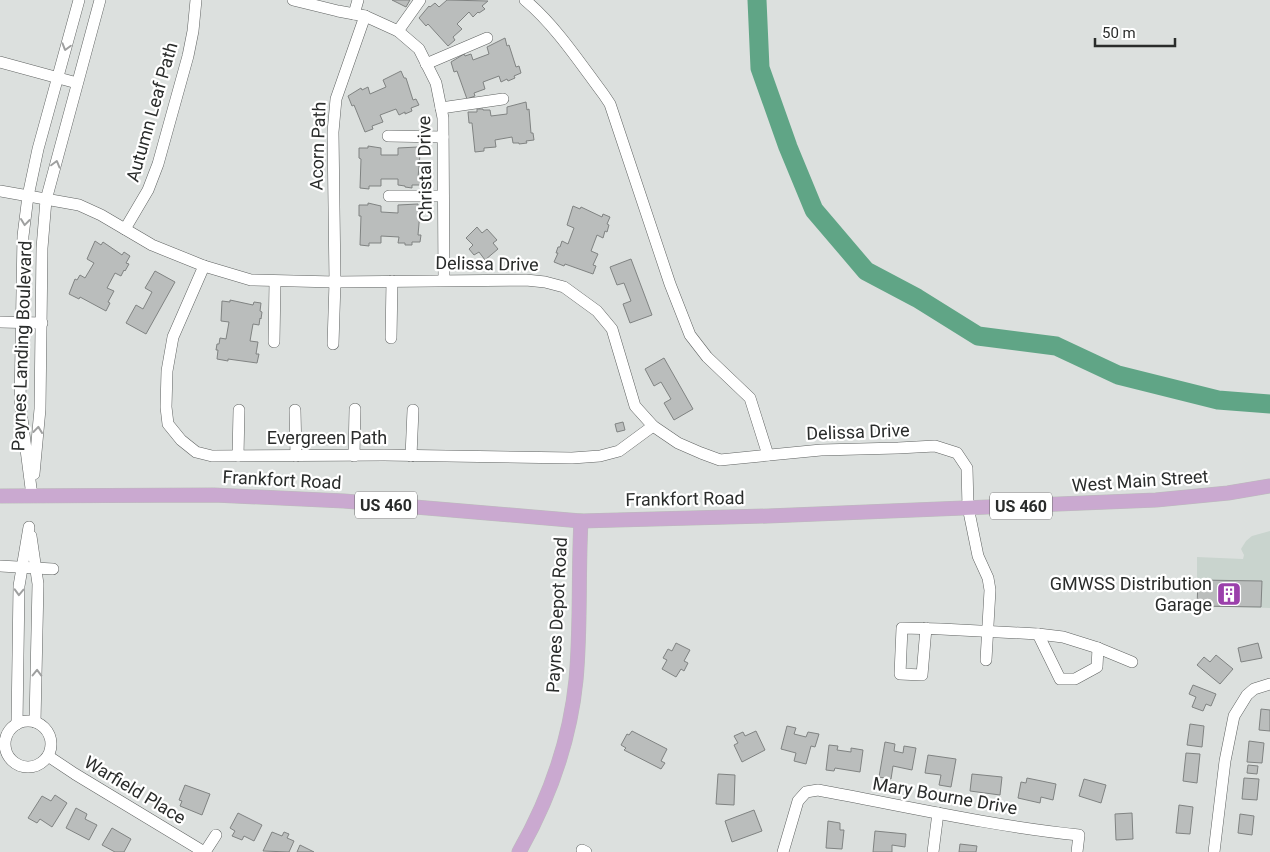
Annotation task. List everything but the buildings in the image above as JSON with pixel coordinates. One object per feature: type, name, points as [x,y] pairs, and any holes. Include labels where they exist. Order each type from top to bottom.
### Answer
[{"type":"main road","name":"West Main Street","points":[[771,516],[1156,500],[1228,493],[1270,486]]},
{"type":"main road","name":"Frankfort Road","points":[[0,496],[214,495],[344,501],[580,521],[771,516]]},
{"type":"main road","name":"Paynes Depot Road","points":[[519,852],[550,789],[570,718],[576,680],[580,619],[580,521]]},
{"type":"street","name":"Paynes Landing Boulevard","points":[[32,496],[20,403],[23,236],[28,196],[38,149],[79,0]]},
{"type":"street","name":"Paynes Landing Boulevard","points":[[32,496],[40,409],[42,248],[46,200],[100,0]]},
{"type":"street","name":"Autumn Leaf Path","points":[[125,229],[148,190],[158,164],[188,56],[196,0]]},
{"type":"street","name":"Christal Drive","points":[[293,0],[359,15],[398,31],[419,49],[436,83],[443,118],[444,280]]},
{"type":"street","name":"Acorn Path","points":[[333,344],[335,282],[333,132],[336,100],[359,15],[358,0]]},
{"type":"street","points":[[398,31],[420,0]]},
{"type":"street","points":[[526,0],[553,29],[610,104],[670,284],[690,335],[706,357],[750,398],[768,455]]},
{"type":"street","points":[[426,64],[487,38]]},
{"type":"street","points":[[0,62],[77,83]]},
{"type":"street","points":[[441,108],[502,99]]},
{"type":"street","points":[[388,136],[443,136]]},
{"type":"street","name":"Delissa Drive","points":[[0,191],[79,205],[152,245],[204,266],[251,280],[335,282],[526,280],[564,287],[597,310],[612,329],[635,406],[653,426],[678,443],[720,460],[821,450],[935,446],[957,453],[967,468],[968,507]]},
{"type":"street","points":[[389,196],[444,196]]},
{"type":"street","name":"Evergreen Path","points":[[204,266],[173,337],[167,371],[166,407],[168,424],[181,440],[196,452],[212,456],[572,458],[600,456],[619,451],[653,426]]},
{"type":"street","points":[[391,338],[392,281]]},
{"type":"street","points":[[274,342],[275,282]]},
{"type":"street","points":[[0,322],[20,324],[42,323]]},
{"type":"street","points":[[354,456],[355,409]]},
{"type":"street","points":[[238,456],[239,410]]},
{"type":"street","points":[[295,410],[296,456]]},
{"type":"street","points":[[411,456],[413,410]]},
{"type":"street","points":[[968,507],[978,556],[988,578],[990,590],[986,660]]},
{"type":"street","points":[[17,724],[19,586],[29,527],[38,584],[34,722]]},
{"type":"street","points":[[0,566],[53,569]]},
{"type":"street","points":[[926,628],[1063,637],[1098,648],[1132,662]]},
{"type":"street","points":[[1038,634],[1060,679],[1075,678],[1097,667],[1098,648]]},
{"type":"street","points":[[1214,852],[1224,761],[1234,716],[1247,695],[1254,689],[1270,684]]},
{"type":"street","points":[[29,721],[34,722],[46,730],[50,736],[51,742],[48,756],[43,762],[29,768],[4,760],[5,738],[8,732],[17,724],[29,721]]},
{"type":"street","name":"Warfield Place","points":[[48,756],[204,852]]},
{"type":"street","name":"Mary Bourne Drive","points":[[783,852],[798,801],[806,792],[818,790],[1046,832],[1079,835],[1077,852]]},
{"type":"street","points":[[933,852],[938,813]]},
{"type":"street","points":[[204,852],[216,835]]},
{"type":"shaded area","points":[[1270,531],[1270,608],[1197,606],[1197,557],[1243,559],[1244,555],[1241,549],[1246,541],[1252,536]]},
{"type":"waterway","points":[[757,0],[760,68],[788,147],[814,210],[866,271],[917,298],[978,336],[1056,346],[1118,375],[1218,400],[1270,404]]},
{"type":"place","name":"GMWSS Distribution Garage","points":[[1229,594]]}]
